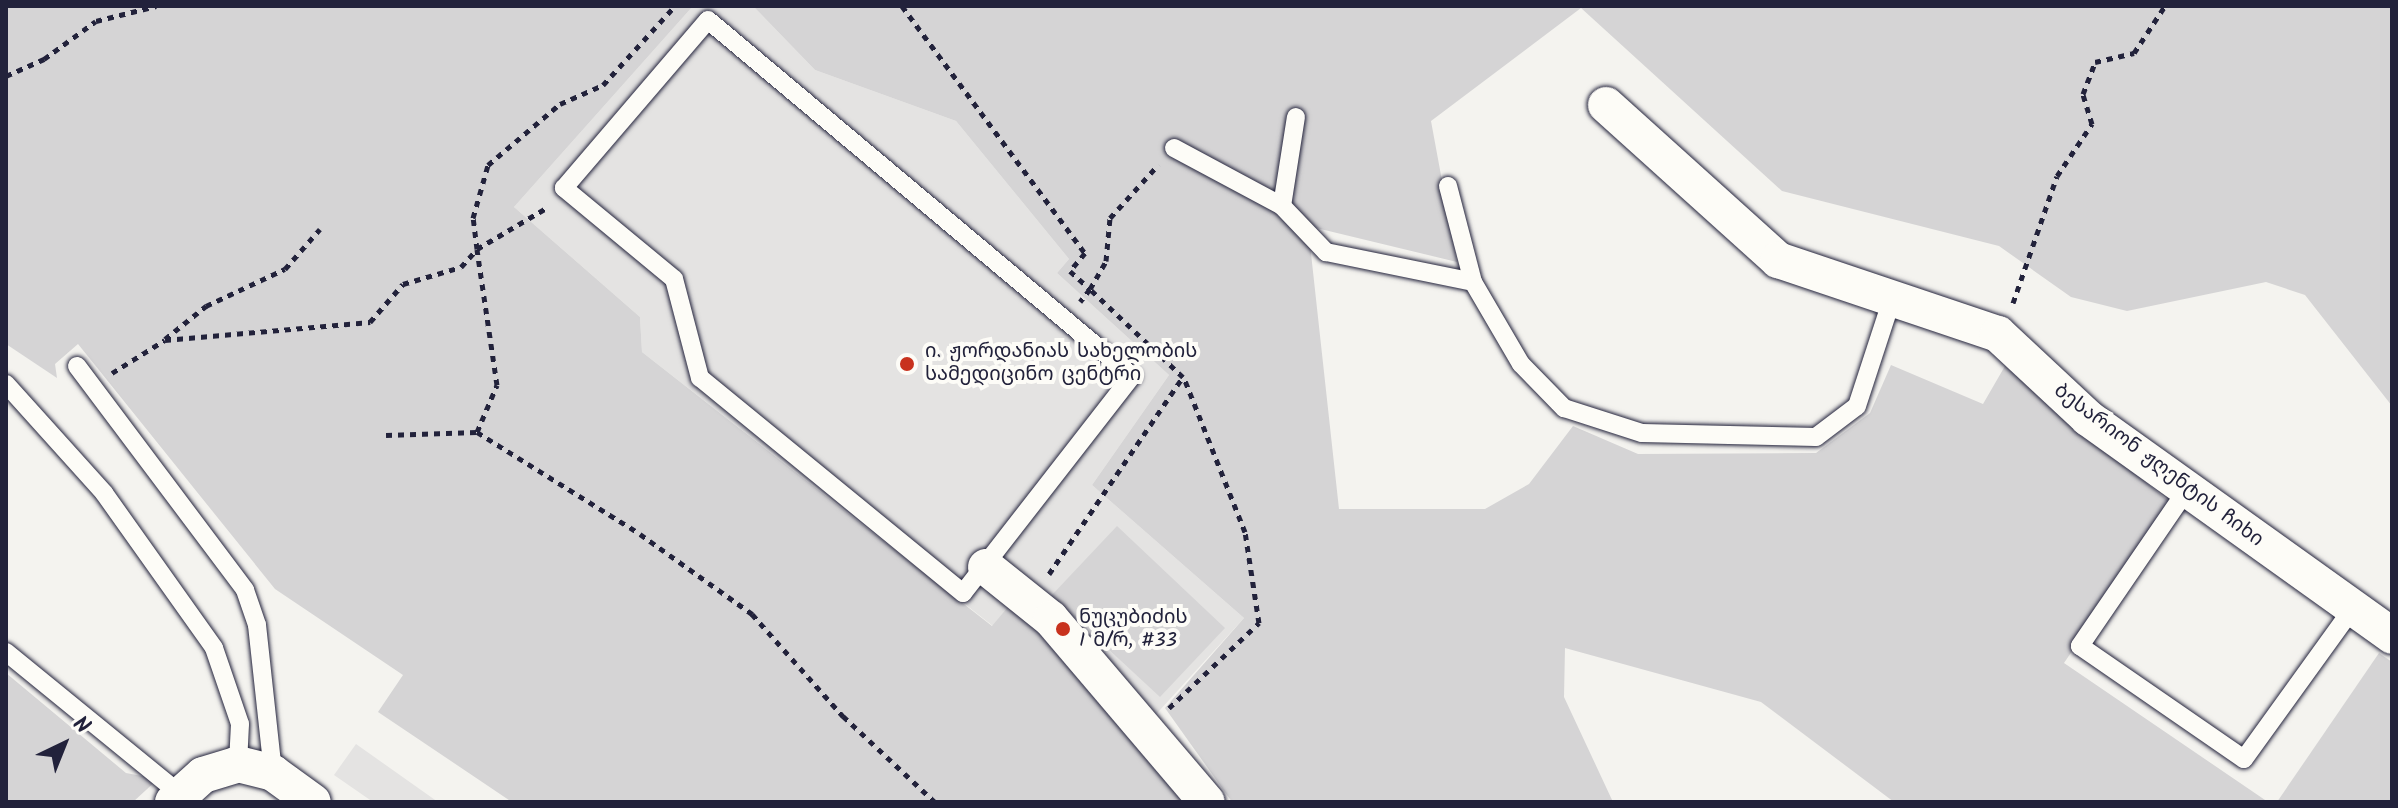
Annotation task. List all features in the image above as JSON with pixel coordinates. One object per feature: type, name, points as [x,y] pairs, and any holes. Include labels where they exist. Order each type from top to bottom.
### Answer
[{"type":"street","name":"ბესარიონ ჟღენტის ჩიხი","points":[[1606,105],[1778,260],[1998,334],[2088,418],[2392,636]]},
{"type":"street","points":[[986,567],[1051,619],[1207,802]]},
{"type":"street","points":[[177,798],[203,775],[238,764],[273,773],[313,802]]},
{"type":"lane","points":[[708,20],[1132,376],[986,567],[963,593],[700,378],[674,279],[564,188],[708,20]]},
{"type":"lane","points":[[1282,206],[1296,117]]},
{"type":"lane","points":[[1174,148],[1282,206],[1326,252],[1473,282]]},
{"type":"lane","points":[[1448,186],[1473,282],[1521,364],[1564,408],[1642,433],[1737,439],[1816,437],[1857,406],[1892,299]]},
{"type":"lane","points":[[77,366],[245,590],[257,625],[273,773]]},
{"type":"lane","points":[[6,384],[104,493],[214,648],[240,724],[238,764]]},
{"type":"lane","points":[[6,406],[31,412]]},
{"type":"lane","points":[[2186,491],[2080,646],[2244,759],[2352,609]]},
{"type":"lane","points":[[6,652],[177,798]]},
{"type":"path","points":[[6,76],[44,59],[96,21],[156,6]]},
{"type":"path","points":[[477,432],[497,385],[473,218],[488,165],[560,104],[603,85],[675,6]]},
{"type":"path","points":[[902,6],[1085,253],[1070,271],[1090,289]]},
{"type":"path","points":[[2023,284],[2057,176],[2092,124],[2083,94],[2095,62],[2134,53],[2165,6]]},
{"type":"path","points":[[1110,218],[1174,148]]},
{"type":"path","points":[[165,340],[370,322],[403,284],[461,267],[477,249],[539,217]]},
{"type":"path","points":[[108,376],[165,340],[206,306],[285,269],[320,229]]},
{"type":"path","points":[[1158,718],[1259,623],[1245,532],[1183,377]]},
{"type":"path","points":[[386,435],[477,432],[752,614],[843,716],[935,802]]},
{"type":"shaded area","points":[[6,6],[693,6],[514,207],[640,317],[642,352],[992,626],[1013,601],[1189,802],[512,802],[378,712],[403,675],[275,589],[78,344],[55,364],[57,378],[6,344]]},
{"type":"shaded area","name":"ი. ჟორდანიას სახელობის სამედიცინო ცენტრი","points":[[693,6],[753,6],[815,70],[956,121],[1069,259],[1057,273],[1169,375],[1092,485],[1244,618],[1138,734],[1013,602],[993,626],[642,352],[640,317],[514,207]]},
{"type":"shaded area","points":[[753,6],[2392,6],[2392,406],[2305,295],[2266,282],[2127,311],[2071,297],[1999,246],[1782,191],[1581,8],[1431,121],[1457,262],[1308,226],[1339,509],[1485,509],[1529,484],[1573,426],[1638,454],[1816,453],[1870,413],[1891,365],[1983,404],[2005,366],[2172,504],[2064,663],[2268,802],[1894,802],[1761,702],[1565,648],[1564,697],[1613,802],[1232,802],[1165,708],[1244,618],[1092,485],[1169,375],[1057,273],[1069,259],[956,121],[815,70]]},
{"type":"shaded area","points":[[1117,526],[1225,628],[1160,697],[1051,596]]},
{"type":"shaded area","points":[[2379,653],[2392,662],[2392,802],[2277,802]]},
{"type":"shaded area","points":[[6,673],[126,773],[158,779],[133,802],[6,802]]},
{"type":"shaded area","points":[[356,744],[438,802],[373,802],[334,775]]},
{"type":"place","name":"ი. ჟორდანიას სახელობის სამედიცინო ცენტრი","points":[[907,364]]},
{"type":"place","name":"ნუცუბიძის I მ/რ, #33","points":[[1063,629]]}]
